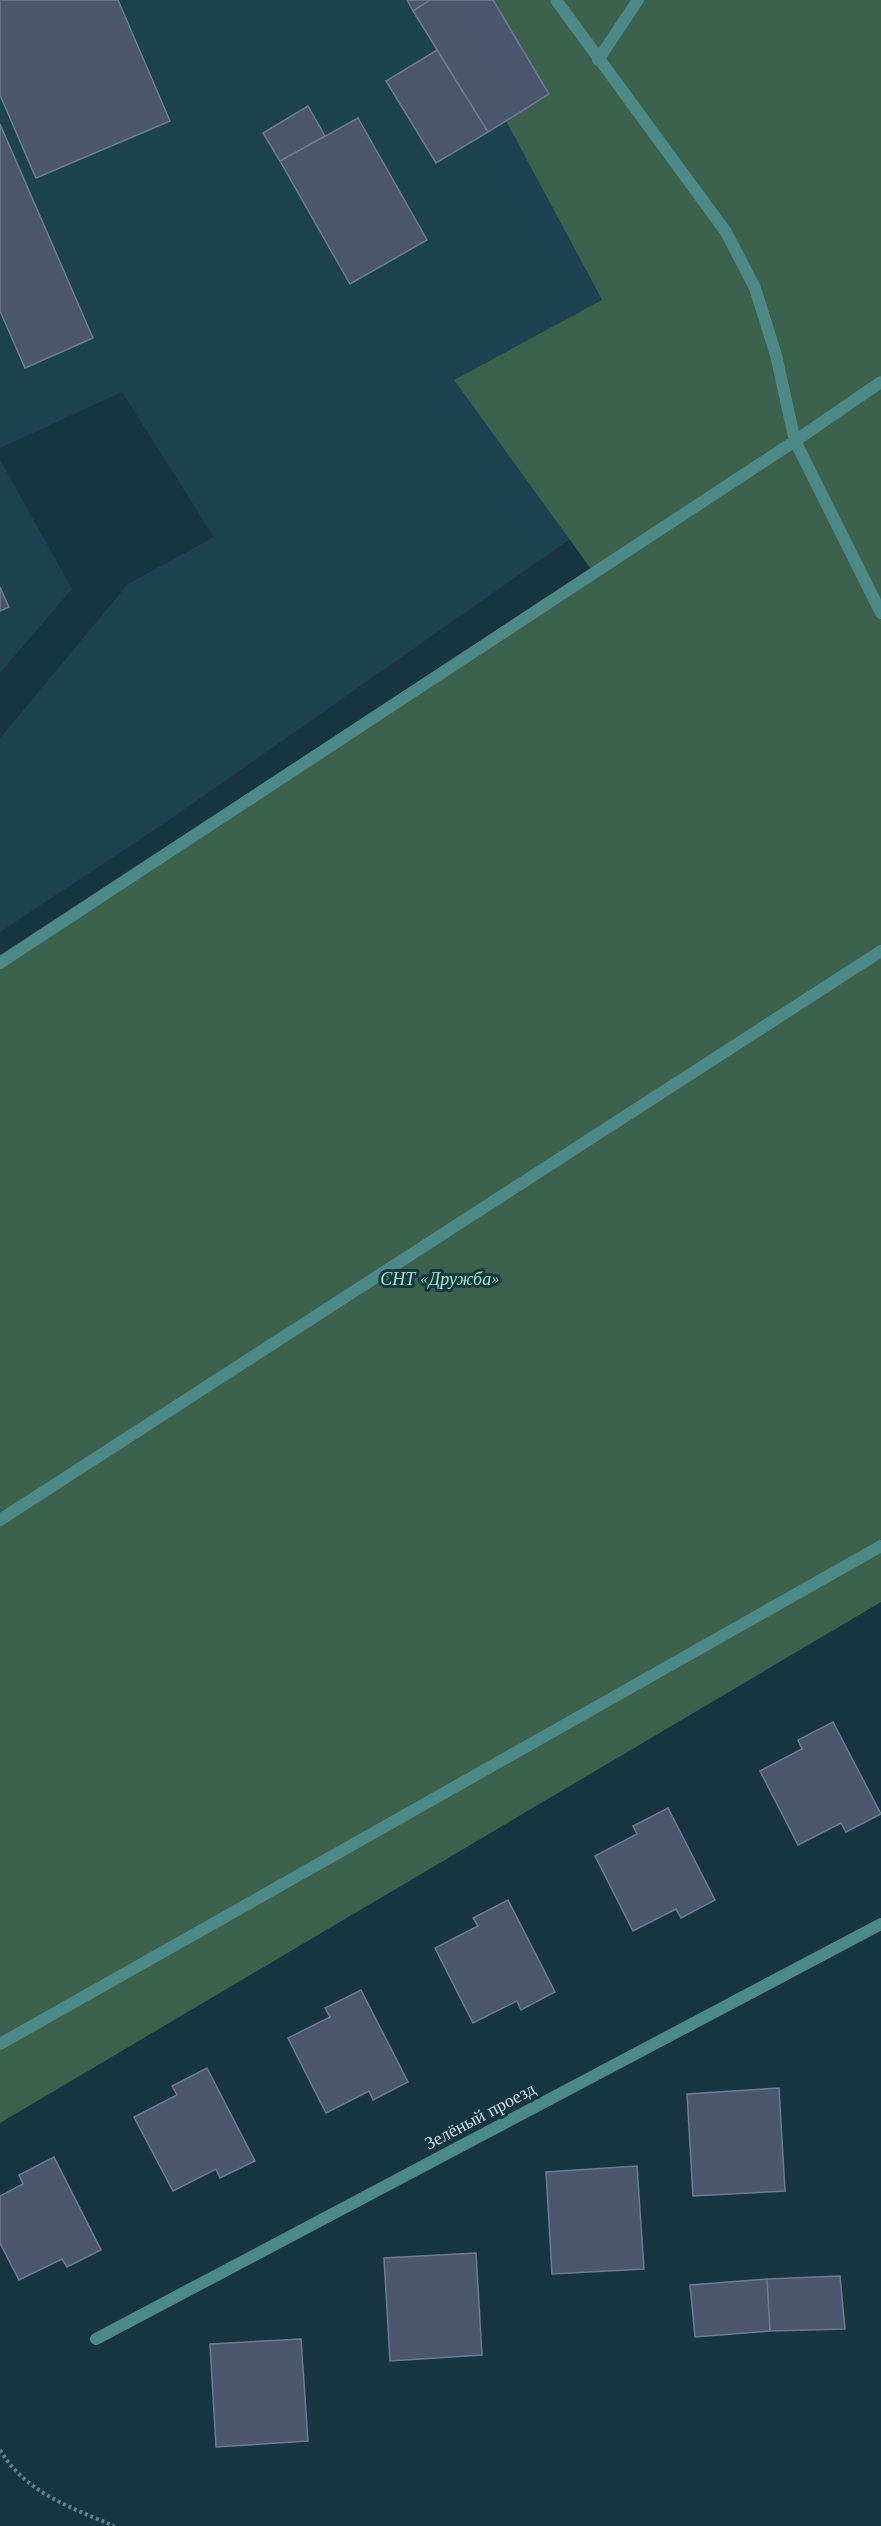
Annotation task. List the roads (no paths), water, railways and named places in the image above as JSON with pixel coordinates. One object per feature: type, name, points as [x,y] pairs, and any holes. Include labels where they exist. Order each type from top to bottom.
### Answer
[{"type":"street","points":[[556,0],[726,232],[755,288],[776,355],[795,441],[881,613]]},
{"type":"street","points":[[598,60],[638,0]]},
{"type":"street","points":[[0,963],[795,441],[881,382]]},
{"type":"street","points":[[0,1520],[881,951]]},
{"type":"street","points":[[0,2043],[881,1546]]},
{"type":"street","name":"Зелёный проезд","points":[[96,2339],[881,1924]]},
{"type":"park label","name":"СНТ «Дружба»","points":[[440,1279]]}]
